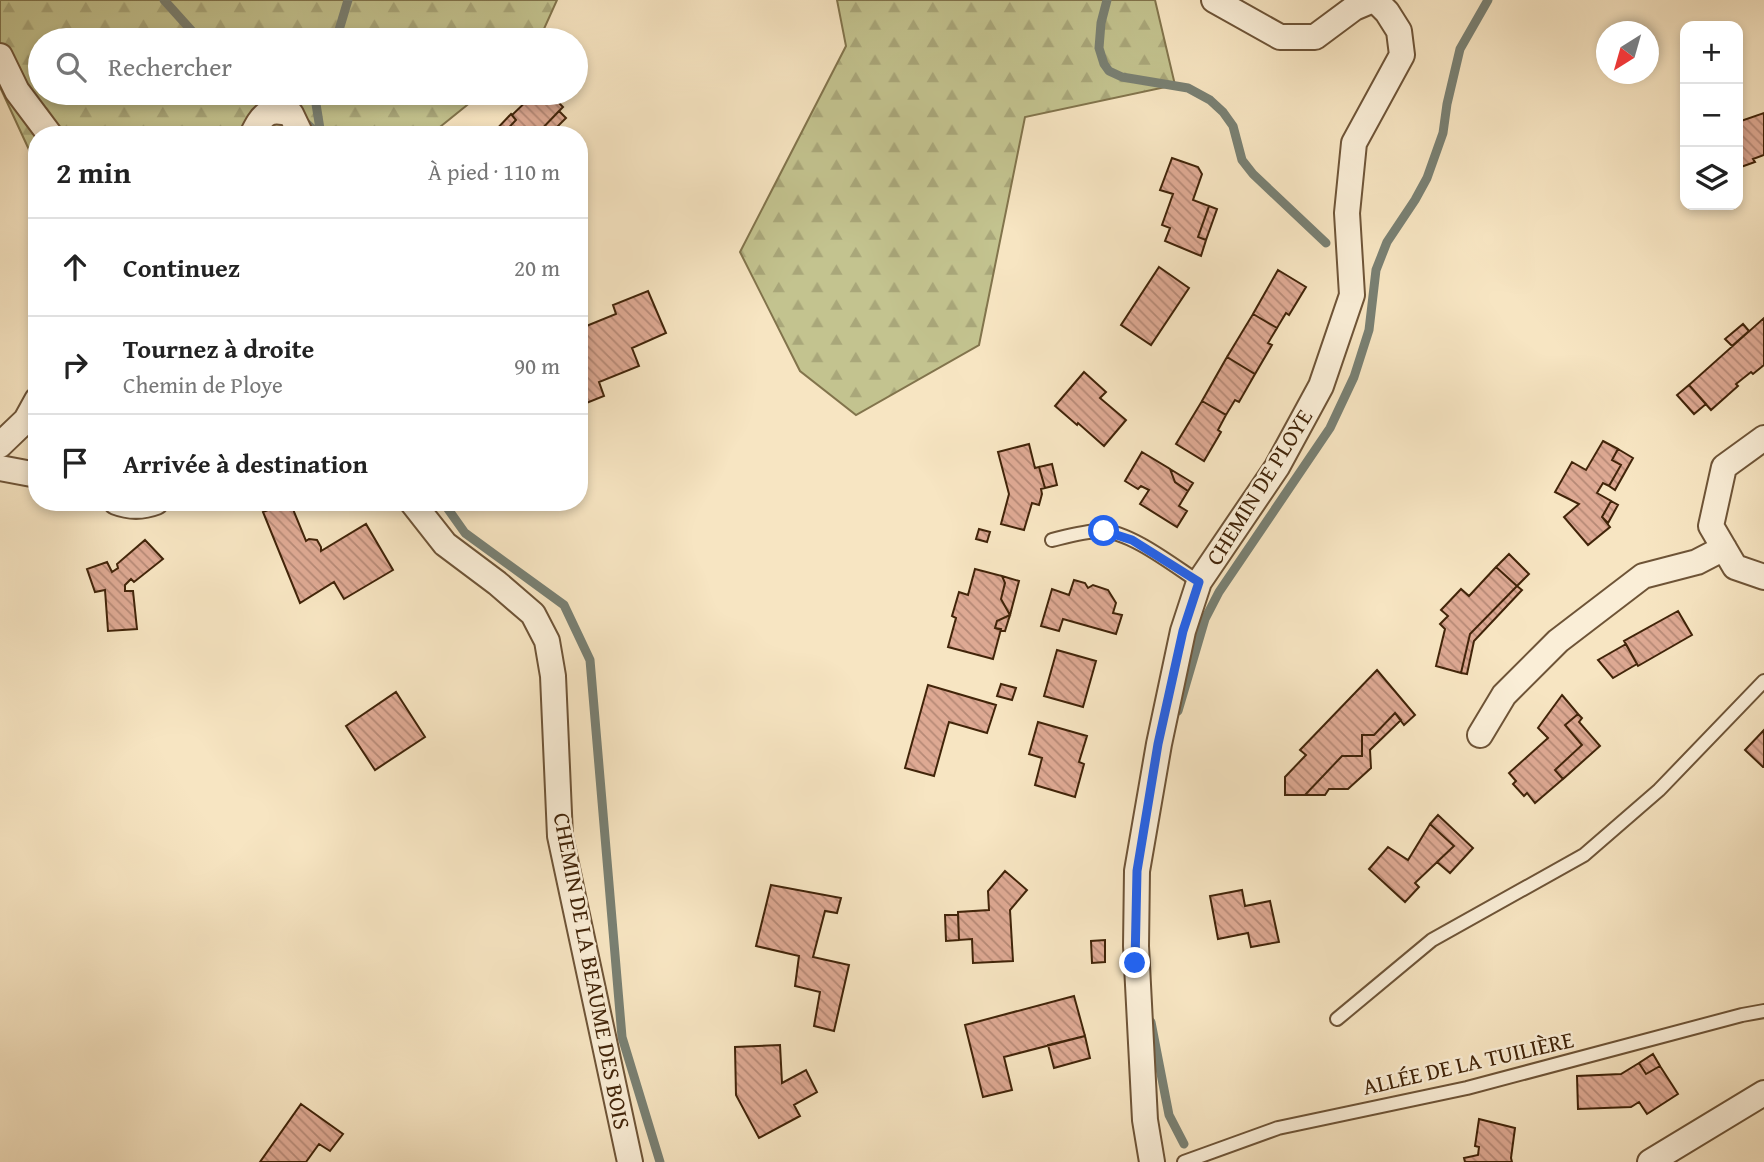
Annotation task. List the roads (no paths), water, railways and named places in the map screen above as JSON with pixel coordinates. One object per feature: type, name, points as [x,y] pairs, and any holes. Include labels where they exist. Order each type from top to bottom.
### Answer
[{"type":"street","name":"CHEMIN DE PLOYE","points":[[1152,1162],[1145,1120],[1135,963],[1137,871],[1158,744],[1183,631],[1199,582],[1277,467],[1321,386],[1352,295],[1347,213],[1354,143],[1402,55],[1399,31],[1387,12],[1374,0],[1354,8],[1315,37],[1280,37],[1214,0]]},
{"type":"street","points":[[0,56],[17,91],[43,126]]},
{"type":"street","points":[[256,126],[261,117],[277,110],[290,114],[296,126]]},
{"type":"street","points":[[0,445],[28,416]]},
{"type":"street","points":[[1764,438],[1724,467],[1711,526],[1735,567],[1764,577]]},
{"type":"street","points":[[0,468],[28,473]]},
{"type":"street","name":"CHEMIN DE LA BEAUME DES BOIS","points":[[419,511],[445,544],[533,614],[547,641],[553,676],[560,836],[629,1162]]},
{"type":"street","points":[[1480,735],[1504,695],[1558,641],[1643,576],[1697,562],[1724,548]]},
{"type":"street","points":[[1650,1162],[1764,1094]]},
{"type":"lane","points":[[1052,540],[1104,531],[1132,540],[1199,582]]},
{"type":"lane","points":[[1338,1019],[1432,940],[1584,855],[1659,790],[1764,681]]},
{"type":"lane","name":"ALLÉE DE LA TUILIÈRE","points":[[1184,1162],[1278,1128],[1468,1088],[1764,1011]]},
{"type":"waterway","points":[[164,0],[189,28]]},
{"type":"waterway","points":[[340,28],[348,0]]},
{"type":"waterway","points":[[1107,0],[1101,23],[1099,48],[1109,71],[1122,77],[1188,88],[1210,100],[1233,126],[1242,160],[1253,174],[1326,243]]},
{"type":"waterway","points":[[1178,711],[1205,619],[1219,592],[1330,428],[1354,377],[1369,330],[1376,270],[1387,242],[1427,178],[1443,133],[1460,49],[1488,0]]},
{"type":"waterway","points":[[316,105],[320,126]]},
{"type":"waterway","points":[[304,121],[309,126]]},
{"type":"waterway","points":[[449,511],[465,533],[564,605],[590,660],[622,1037],[660,1162]]},
{"type":"waterway","points":[[1151,1022],[1169,1115],[1184,1144]]}]
